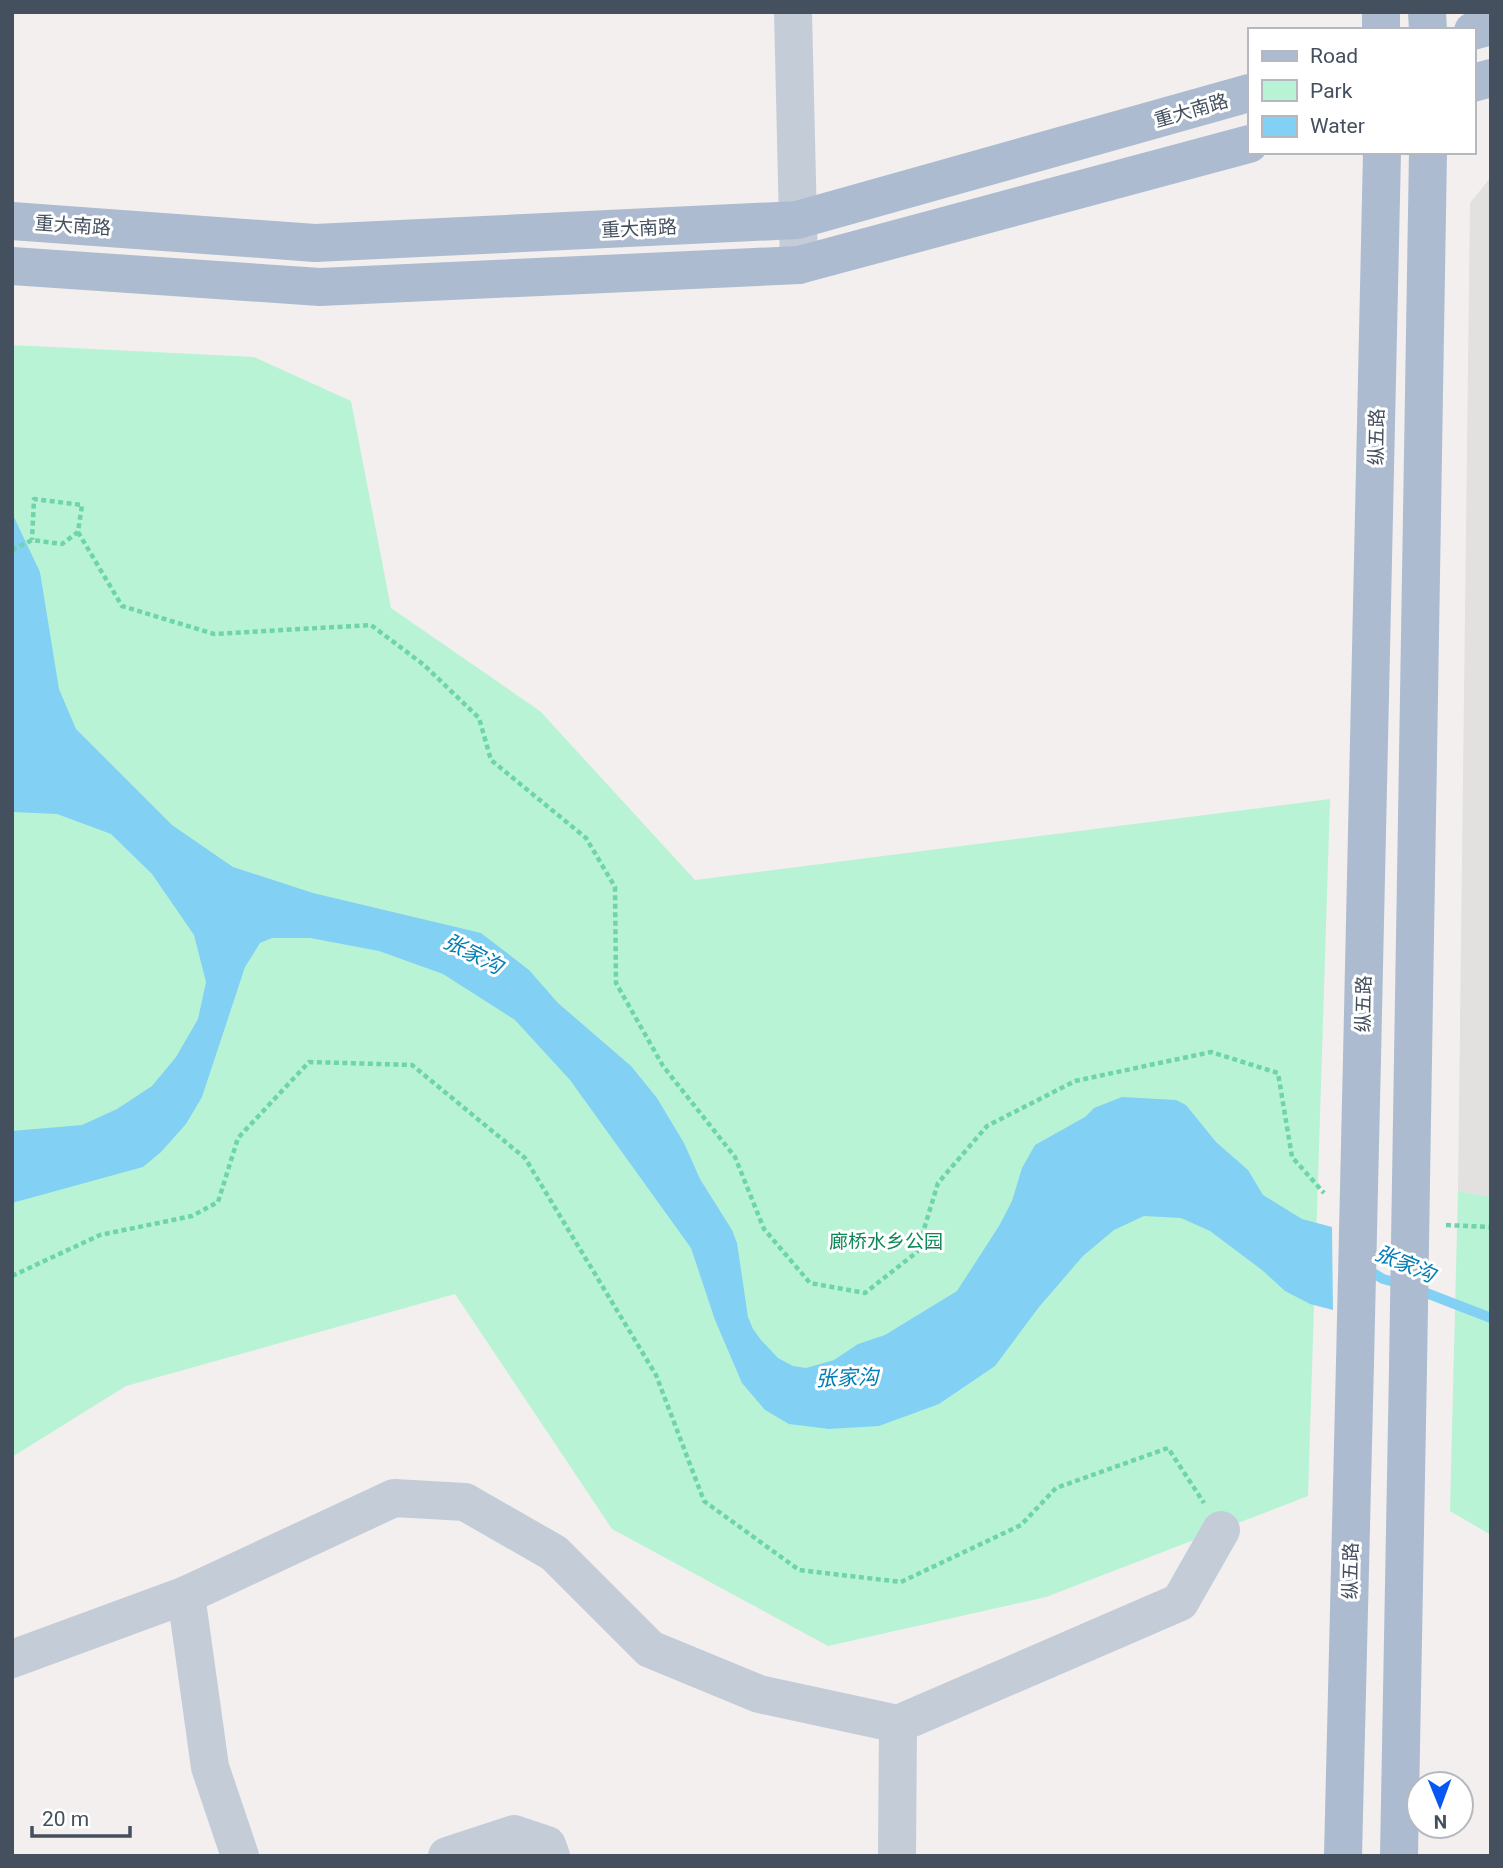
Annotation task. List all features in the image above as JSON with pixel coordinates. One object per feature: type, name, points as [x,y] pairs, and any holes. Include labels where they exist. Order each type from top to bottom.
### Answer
[{"type":"main road","name":"重大南路","points":[[12,221],[316,243],[797,220],[1248,93]]},
{"type":"main road","points":[[12,266],[320,287],[799,265],[1248,144]]},
{"type":"main road","name":"纵五路","points":[[1343,1856],[1382,154]]},
{"type":"main road","points":[[1399,1856],[1429,154]]},
{"type":"street","points":[[793,12],[799,265]]},
{"type":"street","points":[[12,1659],[186,1595],[394,1498],[465,1502],[554,1553],[650,1649],[758,1694],[898,1724],[1180,1602],[1221,1530]]},
{"type":"street","points":[[186,1595],[210,1767],[240,1856]]},
{"type":"street","points":[[897,1856],[898,1724]]},
{"type":"street","points":[[447,1856],[514,1833],[547,1845],[551,1856]]},
{"type":"path","points":[[32,540],[34,499],[82,505],[78,532],[122,606],[214,634],[370,625],[424,664],[479,718],[491,760],[586,838],[615,887],[616,983],[663,1066],[735,1157],[764,1229],[810,1283],[865,1293],[917,1252],[938,1183],[987,1126],[1075,1081],[1212,1052],[1278,1073],[1292,1157],[1325,1194]]},
{"type":"path","points":[[12,550],[32,540],[62,544],[78,532]]},
{"type":"path","points":[[12,1276],[100,1235],[192,1216],[218,1202],[238,1138],[309,1062],[412,1065],[525,1158],[656,1376],[704,1501],[799,1570],[901,1582],[1021,1525],[1056,1488],[1168,1448],[1221,1530]]},
{"type":"path","points":[[1439,1225],[1491,1227]]},
{"type":"shaded area","points":[[1491,177],[1491,1197],[1458,1191],[1470,203]]},
{"type":"green space","name":"廊桥水乡公园","points":[[12,345],[254,357],[351,401],[391,608],[540,711],[695,880],[1330,799],[1308,1496],[1046,1597],[828,1646],[612,1529],[455,1294],[126,1386],[12,1457]]},
{"type":"green space","points":[[1458,1191],[1491,1197],[1491,1535],[1450,1511]]},
{"type":"water","points":[[12,513],[40,572],[59,689],[76,729],[172,825],[233,867],[313,893],[481,933],[529,970],[558,1003],[631,1066],[657,1098],[684,1143],[700,1179],[732,1230],[737,1243],[748,1317],[761,1340],[778,1358],[793,1366],[806,1368],[834,1360],[858,1344],[885,1335],[957,1291],[999,1226],[1012,1201],[1022,1168],[1035,1145],[1085,1117],[1094,1108],[1122,1097],[1176,1100],[1186,1105],[1216,1142],[1248,1170],[1263,1195],[1302,1219],[1332,1227],[1333,1310],[1310,1304],[1285,1291],[1210,1231],[1181,1218],[1144,1216],[1114,1230],[1083,1256],[1039,1307],[995,1366],[939,1404],[879,1426],[829,1429],[789,1424],[765,1410],[742,1383],[715,1320],[691,1248],[570,1080],[515,1020],[443,974],[379,951],[310,938],[272,938],[260,943],[245,967],[202,1097],[186,1124],[161,1152],[143,1167],[12,1203],[12,1131],[82,1125],[117,1109],[152,1086],[176,1057],[198,1019],[206,982],[194,935],[152,874],[111,834],[57,814],[12,812]]},
{"type":"waterway","name":"张家沟","points":[[1365,1268],[1383,1279],[1402,1284]]},
{"type":"waterway","name":"张家沟","points":[[1416,1289],[1491,1318]]}]
